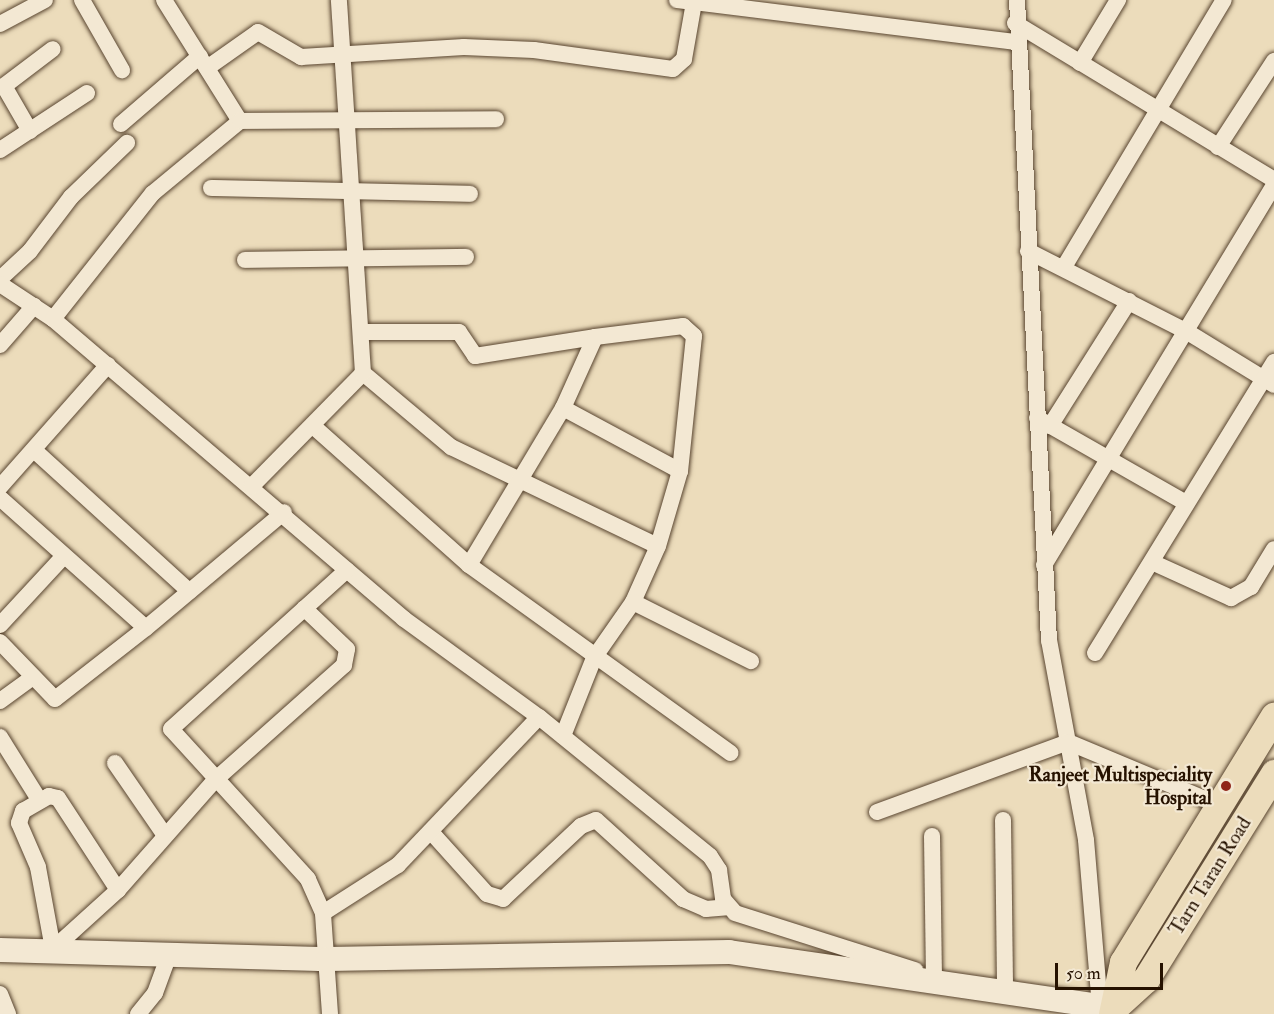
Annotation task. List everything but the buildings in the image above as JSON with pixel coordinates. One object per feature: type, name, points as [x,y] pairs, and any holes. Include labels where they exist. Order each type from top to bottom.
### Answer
[{"type":"main road","name":"Tarn Taran Road","points":[[1108,1010],[1123,962],[1274,716]]},
{"type":"main road","name":"Tarn Taran Road","points":[[1108,1010],[1146,979],[1274,773]]},
{"type":"main road","points":[[0,950],[170,952],[328,959],[729,952],[945,979],[1005,993],[1108,1010]]},
{"type":"street","points":[[0,24],[45,0]]},
{"type":"street","points":[[82,0],[122,70]]},
{"type":"street","points":[[164,0],[240,121]]},
{"type":"street","points":[[252,486],[363,373],[364,332],[355,259],[339,0]]},
{"type":"street","points":[[1017,0],[1015,42],[1028,251],[1044,422],[1043,566],[1049,640],[1086,840],[1108,1010]]},
{"type":"street","points":[[1080,63],[1118,0]]},
{"type":"street","points":[[1064,267],[1224,0]]},
{"type":"street","points":[[120,124],[203,62],[258,32],[290,56],[342,56],[487,48],[673,69],[684,59],[685,1],[1015,42]]},
{"type":"street","points":[[1015,23],[1274,180]]},
{"type":"street","points":[[30,131],[4,86],[53,49]]},
{"type":"street","points":[[1218,147],[1274,61]]},
{"type":"street","points":[[0,150],[87,93]]},
{"type":"street","points":[[53,319],[153,193],[240,121],[346,123],[496,119]]},
{"type":"street","points":[[0,279],[30,251],[70,196],[127,143]]},
{"type":"street","points":[[1043,566],[1274,185]]},
{"type":"street","points":[[211,188],[470,194]]},
{"type":"street","points":[[1028,251],[1129,301],[1269,382]]},
{"type":"street","points":[[245,260],[466,257]]},
{"type":"street","points":[[0,284],[53,319],[284,512],[347,570],[539,717],[710,856],[719,870],[728,907]]},
{"type":"street","points":[[1044,422],[1129,301]]},
{"type":"street","points":[[0,345],[34,306]]},
{"type":"street","points":[[364,332],[459,332],[475,356],[683,326],[694,336],[680,471],[658,546],[633,602],[594,658],[563,736]]},
{"type":"street","points":[[469,565],[522,482],[563,408],[595,337]]},
{"type":"street","points":[[1095,653],[1154,563],[1186,503],[1269,382],[1274,362]]},
{"type":"street","points":[[0,487],[108,365]]},
{"type":"street","points":[[363,373],[451,447],[658,546]]},
{"type":"street","points":[[563,408],[680,471]]},
{"type":"street","points":[[1044,422],[1186,503]]},
{"type":"street","points":[[313,426],[469,565],[594,658],[731,753]]},
{"type":"street","points":[[34,450],[189,591]]},
{"type":"street","points":[[0,498],[63,557],[146,628]]},
{"type":"street","points":[[0,642],[55,699],[63,697],[284,512]]},
{"type":"street","points":[[1154,563],[1231,598],[1251,587],[1274,549]]},
{"type":"street","points":[[0,625],[63,557]]},
{"type":"street","points":[[330,1014],[328,959],[323,913],[308,879],[173,738],[174,722],[347,570]]},
{"type":"street","points":[[633,602],[751,661]]},
{"type":"street","points":[[52,950],[118,890],[164,834],[215,780],[349,657],[304,608]]},
{"type":"street","points":[[0,701],[33,677]]},
{"type":"street","points":[[323,913],[368,888],[432,833],[539,717]]},
{"type":"street","points":[[0,737],[40,801]]},
{"type":"street","points":[[877,812],[1068,742],[1219,805]]},
{"type":"street","points":[[115,763],[164,834]]},
{"type":"street","points":[[52,950],[38,867],[20,823],[24,811],[40,801],[58,798],[118,890]]},
{"type":"street","points":[[432,833],[487,894],[503,899],[581,826],[596,820],[683,899],[706,909],[728,907],[945,979],[932,836]]},
{"type":"street","points":[[1003,820],[1005,993]]},
{"type":"street","points":[[138,1014],[155,993],[170,952]]},
{"type":"street","points":[[0,994],[8,1014]]},
{"type":"place","name":"Ranjeet Multispeciality Hospital","points":[[1226,786]]}]
